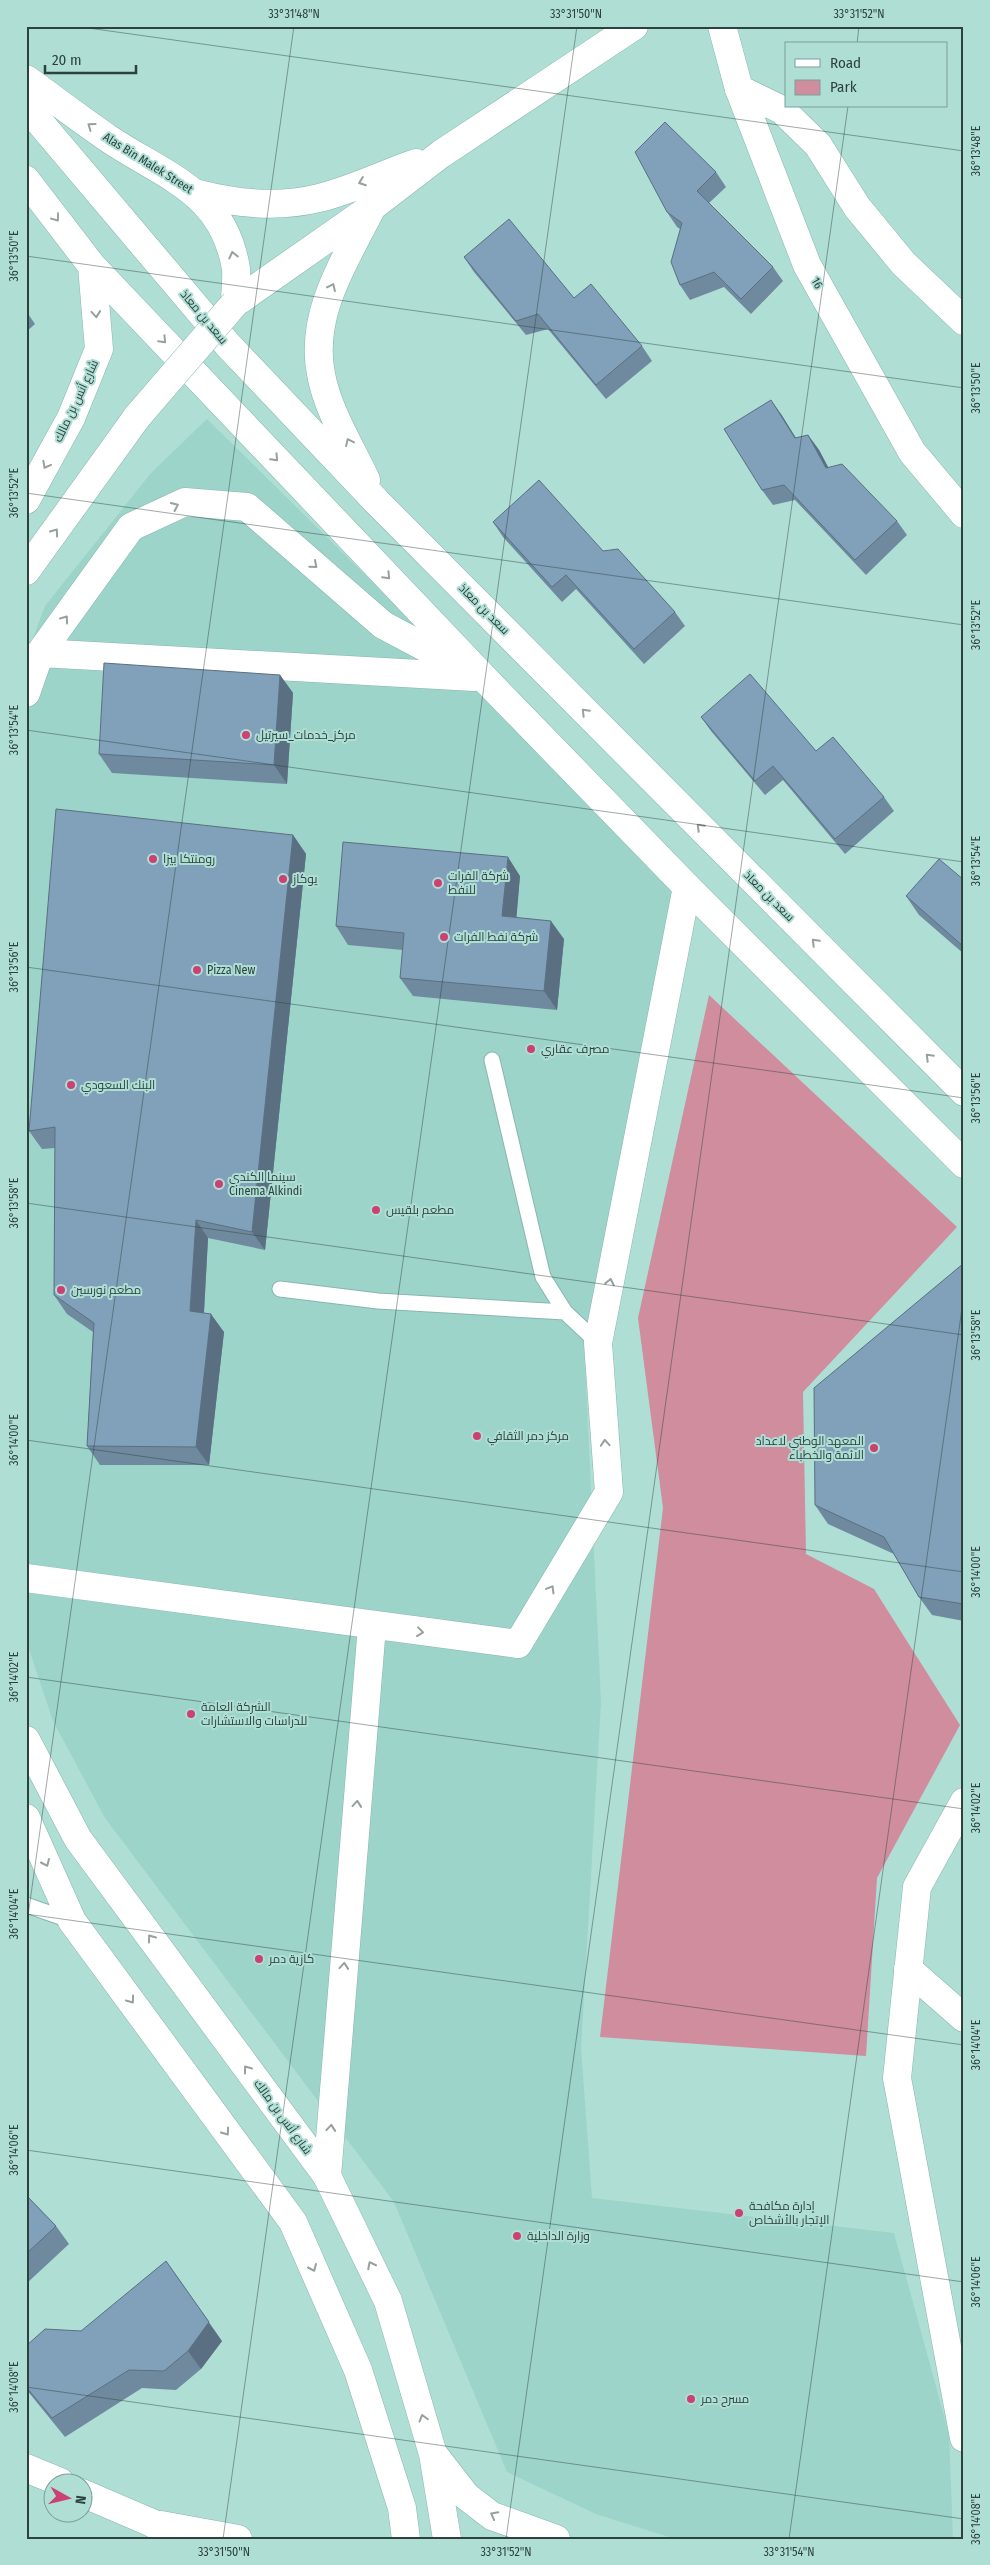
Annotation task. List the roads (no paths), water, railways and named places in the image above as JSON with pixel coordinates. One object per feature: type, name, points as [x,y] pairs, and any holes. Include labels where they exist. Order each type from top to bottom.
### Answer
[{"type":"street","points":[[26,571],[137,417],[235,303],[372,207],[441,154],[634,26]]},
{"type":"street","name":"16","points":[[722,26],[738,88],[807,265],[912,452],[964,514]]},
{"type":"street","name":"Alas Bin Malek Street","points":[[26,79],[109,139],[198,194],[216,215],[230,242],[236,270],[235,303]]},
{"type":"street","points":[[738,88],[782,110],[818,145],[857,207],[903,263],[964,321]]},
{"type":"street","name":"سعد بن معاذ","points":[[26,106],[228,345],[377,502],[964,1092]]},
{"type":"street","points":[[198,194],[230,202],[262,204],[320,198],[441,154]]},
{"type":"street","points":[[26,180],[92,266],[483,677],[687,887],[964,1164]]},
{"type":"street","points":[[372,207],[330,292],[320,318],[318,347],[321,375],[330,402],[377,502]]},
{"type":"street","name":"شارع أنس بن مالك","points":[[26,500],[71,418],[99,349],[92,266]]},
{"type":"street","points":[[26,693],[40,653],[131,527],[185,502],[247,506],[383,624],[483,677]]},
{"type":"street","points":[[40,653],[483,677]]},
{"type":"street","points":[[26,1578],[372,1626],[518,1644],[609,1492],[598,1343],[687,887]]},
{"type":"street","points":[[326,2176],[372,1626]]},
{"type":"street","name":"شارع أنس بن مالك","points":[[26,1740],[78,1839],[326,2176],[388,2300],[433,2454],[446,2528]]},
{"type":"street","points":[[964,1802],[917,1887],[897,2078],[964,2438]]},
{"type":"street","points":[[26,1818],[72,1921],[293,2222],[358,2370],[402,2508],[406,2539]]},
{"type":"street","points":[[908,1969],[964,2018]]},
{"type":"street","points":[[433,2454],[466,2496],[492,2516],[556,2539]]},
{"type":"street","points":[[26,2468],[42,2475]]},
{"type":"street","points":[[92,2497],[152,2523],[179,2539]]},
{"type":"street","points":[[152,2523],[238,2539]]},
{"type":"lane","points":[[492,1060],[544,1277],[565,1312],[598,1343]]},
{"type":"lane","points":[[280,1289],[378,1301],[565,1312]]},
{"type":"lane","points":[[26,1905],[72,1921]]},
{"type":"place","name":"مركز_خدمات_سيرتيل","points":[[246,735]]},
{"type":"place","name":"رومنتكا بيزا","points":[[153,859]]},
{"type":"place","name":"يوكاز","points":[[283,879]]},
{"type":"place","name":"شركة الفرات للنفط","points":[[438,883]]},
{"type":"place","name":"شركة نفط الفرات","points":[[444,937]]},
{"type":"place","name":"Pizza New","points":[[197,970]]},
{"type":"place","name":"مصرف عقاري","points":[[531,1049]]},
{"type":"place","name":"البنك السعودي","points":[[71,1085]]},
{"type":"place","name":"سينما الكندي Cinema Alkindi","points":[[219,1184]]},
{"type":"place","name":"مطعم بلقيس","points":[[376,1210]]},
{"type":"place","name":"مطعم نورسين","points":[[61,1290]]},
{"type":"place","name":"مركز دمر الثقافي","points":[[477,1436]]},
{"type":"place","name":"المعهد الوطني لاعداد الائمة والخطباء","points":[[874,1448]]},
{"type":"place","name":"الشركة العامة للدراسات والاستشارات","points":[[191,1714]]},
{"type":"place","name":"كازية دمر","points":[[259,1959]]},
{"type":"place","name":"إدارة مكافحة الإتجار بالأشخاص","points":[[739,2213]]},
{"type":"place","name":"وزارة الداخلية","points":[[517,2236]]},
{"type":"place","name":"مسرح دمر","points":[[691,2399]]}]
